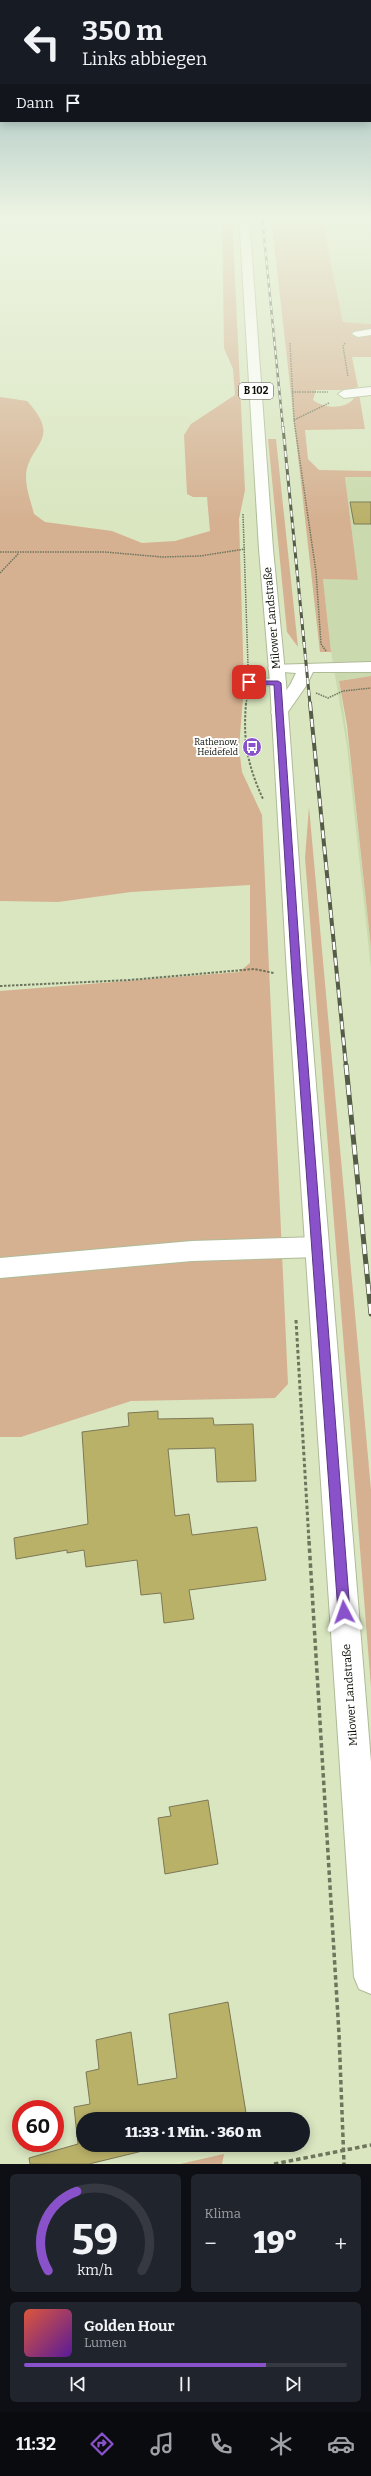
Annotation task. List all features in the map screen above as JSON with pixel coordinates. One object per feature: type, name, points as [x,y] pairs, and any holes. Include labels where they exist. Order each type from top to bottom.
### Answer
[{"type":"main road","name":"Milower Landstraße","points":[[251,317],[266,549],[277,676],[297,974],[371,1977]]},
{"type":"main road","points":[[358,334],[371,332]]},
{"type":"main road","points":[[348,393],[371,391]]},
{"type":"main road","points":[[279,712],[298,686],[307,667]]},
{"type":"main road","points":[[249,682],[277,676],[307,667],[371,667]]},
{"type":"main road","points":[[0,1268],[192,1251],[317,1247]]},
{"type":"path","points":[[348,393],[343,346],[351,336],[358,334]]},
{"type":"path","points":[[290,343],[294,420],[316,572],[321,644],[345,667]]},
{"type":"path","points":[[292,392],[348,393]]},
{"type":"path","points":[[294,420],[348,393]]},
{"type":"path","points":[[0,552],[104,552],[162,557],[200,556],[243,549],[266,549]]},
{"type":"path","points":[[0,573],[19,552]]},
{"type":"path","points":[[298,686],[328,698],[344,691],[371,688]]},
{"type":"path","points":[[0,986],[130,980],[254,969],[277,974],[297,974]]},
{"type":"path","points":[[274,2164],[371,2145]]},
{"type":"shaded area","points":[[224,317],[237,317],[245,490],[239,519],[244,685],[239,748],[242,772],[262,815],[288,1384],[275,1398],[131,1401],[21,1437],[0,1437],[0,991],[239,972],[250,963],[250,885],[131,892],[58,902],[0,901],[0,397],[27,401],[38,414],[43,425],[41,442],[28,466],[26,477],[34,514],[45,522],[112,531],[142,543],[175,541],[210,531],[207,497],[193,497],[187,494],[184,435],[191,424],[235,395],[233,369],[224,348]]},
{"type":"shaded area","points":[[282,317],[342,317],[343,322],[371,324],[371,357],[352,357],[358,387],[345,390],[316,390],[313,400],[325,406],[343,406],[359,394],[365,429],[305,430],[308,459],[319,470],[371,471],[371,477],[345,477],[358,580],[323,579],[331,652],[320,652]]},
{"type":"shaded area","points":[[342,317],[371,317],[371,324],[343,322]]},
{"type":"shaded area","points":[[268,439],[276,439],[298,647],[287,632]]},
{"type":"shaded area","points":[[345,477],[371,477],[371,676],[339,681],[349,747],[371,948],[371,969],[347,746],[331,652],[323,579],[358,580]]},
{"type":"shaded area","points":[[371,676],[371,948],[347,725],[339,681]]},
{"type":"shaded area","points":[[309,807],[371,1490],[371,1687],[305,858]]},
{"type":"shaded area","points":[[224,2154],[222,2164],[180,2164]]},
{"type":"building","points":[[350,502],[371,502],[371,524],[354,524]]},
{"type":"building","points":[[158,1411],[158,1419],[213,1418],[214,1425],[253,1424],[256,1481],[217,1482],[215,1448],[168,1449],[175,1516],[189,1514],[192,1535],[257,1527],[266,1580],[189,1590],[194,1619],[164,1623],[161,1593],[141,1595],[137,1560],[86,1567],[84,1550],[67,1553],[67,1550],[16,1559],[14,1538],[88,1524],[82,1432],[129,1426],[128,1413]]},
{"type":"building","points":[[208,1800],[218,1864],[165,1874],[158,1818],[171,1816],[169,1807]]},
{"type":"building","points":[[228,2002],[246,2112],[76,2112],[76,2126],[74,2107],[90,2104],[86,2072],[99,2069],[96,2040],[131,2032],[138,2085],[177,2078],[169,2014]]},
{"type":"building","points":[[76,2145],[76,2152],[138,2152],[89,2164],[30,2164],[29,2158],[50,2152],[64,2152],[64,2148]]},
{"type":"railway","points":[[272,317],[283,428]]},
{"type":"railway","points":[[283,427],[310,704]]},
{"type":"railway","points":[[310,703],[346,1066]]},
{"type":"railway","points":[[346,1065],[371,1314]]},
{"type":"place","name":"Rathenow, Heidefeld","points":[[252,747]]},
{"type":"route","points":[[249,682],[278,683],[297,974],[344,1612]]}]
